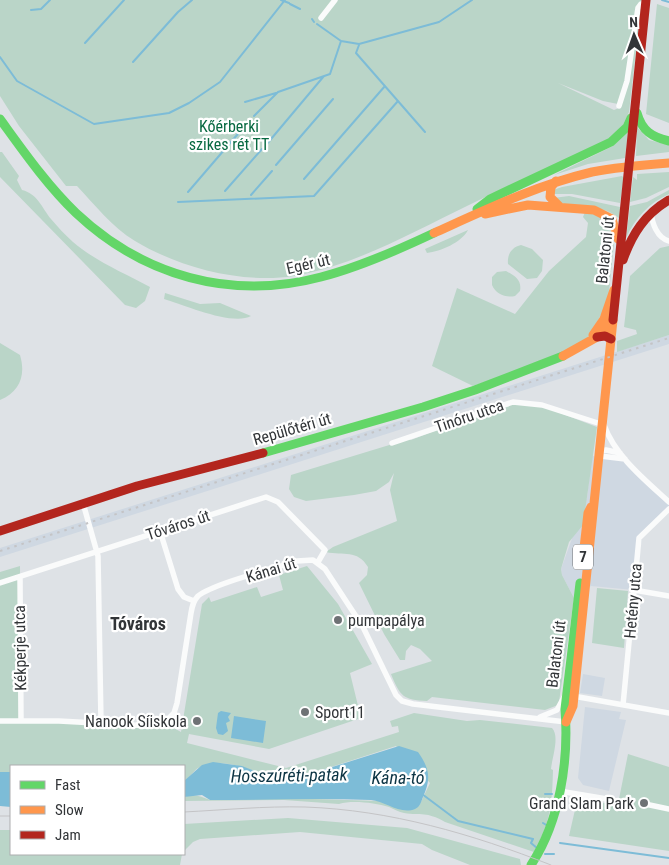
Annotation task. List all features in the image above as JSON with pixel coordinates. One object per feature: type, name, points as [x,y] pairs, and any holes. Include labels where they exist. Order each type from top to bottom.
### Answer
[{"type":"main road","name":"Balatoni út","points":[[531,865],[540,853],[554,825],[559,791],[588,513],[594,502],[604,425],[607,375],[646,2]]},
{"type":"main road","points":[[635,106],[643,130],[653,138],[669,141]]},
{"type":"main road","points":[[464,219],[490,199],[614,140],[627,127],[635,106]]},
{"type":"main road","name":"Egér út","points":[[0,119],[42,178],[86,225],[135,258],[162,270],[195,281],[250,287],[313,280],[380,257],[514,196],[556,181],[606,169],[669,163]]},
{"type":"main road","points":[[556,181],[551,187],[550,197],[560,207]]},
{"type":"main road","points":[[618,269],[638,226],[650,212],[669,200]]},
{"type":"main road","points":[[464,219],[520,206],[594,210],[612,219],[618,236],[618,269]]},
{"type":"main road","name":"Repülőtéri út","points":[[587,343],[604,318],[616,285]]},
{"type":"main road","name":"Repülőtéri út","points":[[0,531],[83,503],[423,408],[559,359],[597,336],[613,320]]},
{"type":"main road","points":[[597,336],[605,336],[611,341]]},
{"type":"street","points":[[321,18],[335,0]]},
{"type":"street","points":[[619,106],[628,81],[638,8],[646,2]]},
{"type":"street","points":[[650,212],[655,229]]},
{"type":"street","points":[[638,226],[644,224],[655,229],[664,239],[669,240]]},
{"type":"street","name":"Tinóru utca","points":[[392,444],[513,402],[542,404],[604,425]]},
{"type":"street","points":[[604,425],[608,437],[625,459],[669,502]]},
{"type":"street","points":[[600,454],[606,450],[620,453]]},
{"type":"street","points":[[600,454],[625,459]]},
{"type":"street","name":"Tóváros út","points":[[0,583],[271,497],[293,516],[325,550],[318,562]]},
{"type":"street","points":[[83,503],[98,551],[101,722]]},
{"type":"street","name":"Hetény utca","points":[[623,705],[639,538],[669,509]]},
{"type":"street","points":[[0,721],[101,722],[150,726],[171,717],[177,703],[194,600],[184,597],[178,589],[160,531]]},
{"type":"street","name":"Kánai út","points":[[194,600],[213,588],[297,561],[308,560],[318,562],[355,614],[377,654],[393,690],[402,701],[413,704],[566,722]]},
{"type":"street","name":"Kékperje utca","points":[[20,577],[21,720]]},
{"type":"street","points":[[634,590],[669,596]]},
{"type":"street","points":[[533,718],[557,710],[570,693],[669,713]]},
{"type":"street","points":[[559,791],[607,799]]},
{"type":"street","points":[[645,804],[669,809]]},
{"type":"shaded area","points":[[669,335],[669,344],[0,557],[0,548]]},
{"type":"shaded area","points":[[592,456],[625,459],[669,502],[669,509],[643,532],[634,590],[591,586],[574,598],[562,575],[561,569],[587,497]]},
{"type":"shaded area","points":[[583,674],[605,678],[602,696],[580,693]]},
{"type":"shaded area","points":[[585,707],[621,712],[619,719],[626,720],[609,791],[583,785],[578,778]]},
{"type":"green space","name":"Kőérberki szikes rét TT","points":[[0,0],[646,0],[641,4],[638,14],[641,7],[629,112],[623,125],[610,139],[362,256],[317,271],[294,276],[254,278],[212,272],[172,259],[135,241],[111,222],[77,186],[66,186],[19,126],[0,96]],"holes":[[[558,83],[603,101],[618,104],[619,108],[614,110]]]},
{"type":"green space","points":[[657,4],[669,8],[669,123],[646,114]]},
{"type":"green space","points":[[637,127],[649,140],[669,145],[669,152],[636,156]]},
{"type":"green space","points":[[628,132],[625,158],[588,164],[554,175],[613,146]]},
{"type":"green space","points":[[0,152],[2,152],[19,176],[17,180],[22,190],[36,198],[64,234],[100,261],[150,287],[145,301],[136,308],[125,305],[0,177]]},
{"type":"green space","points":[[669,172],[669,187],[646,198],[630,202],[633,177],[637,180],[637,174]]},
{"type":"green space","points":[[622,176],[624,178],[620,203],[572,194],[552,194],[553,190],[562,187]]},
{"type":"green space","points":[[669,190],[669,194],[643,212],[626,238],[630,206],[647,202]]},
{"type":"green space","points":[[569,196],[620,207],[620,219],[602,209],[566,204],[553,198]]},
{"type":"green space","points":[[585,212],[593,213],[610,222],[615,234],[608,302],[590,335],[573,352],[473,386],[432,366],[457,288],[515,314],[549,271],[586,237],[588,223],[583,217]]},
{"type":"green space","points":[[468,230],[461,239],[444,248],[427,253],[425,249]]},
{"type":"green space","points":[[521,245],[532,249],[543,260],[542,271],[537,278],[527,279],[508,264],[508,257],[511,252],[515,247]]},
{"type":"green space","points":[[669,246],[669,335],[617,352],[617,341],[637,334],[636,330],[624,327],[630,276],[660,248]]},
{"type":"green space","points":[[506,271],[519,281],[520,291],[515,296],[501,295],[492,285],[492,277],[497,272]]},
{"type":"green space","points":[[165,293],[200,304],[220,303],[251,316],[233,319],[210,314],[164,299]]},
{"type":"green space","points":[[0,343],[20,355],[22,376],[17,388],[7,397],[0,400]]},
{"type":"green space","points":[[503,404],[539,405],[597,427],[583,525],[569,542],[561,569],[562,575],[574,598],[559,702],[558,705],[545,710],[432,697],[427,701],[407,698],[400,692],[391,674],[432,661],[420,649],[411,645],[406,651],[405,660],[400,660],[384,634],[359,583],[367,575],[368,567],[364,561],[355,555],[326,552],[333,547],[397,521],[390,490],[394,473],[389,482],[376,491],[306,501],[294,497],[289,489],[291,475],[409,439],[411,440],[452,424],[475,419]]},
{"type":"green space","points":[[20,566],[21,720],[142,726],[163,722],[181,732],[202,604],[209,597],[211,602],[257,587],[261,597],[283,590],[279,575],[307,566],[338,604],[372,664],[350,673],[361,718],[269,749],[189,734],[187,743],[286,768],[399,732],[398,726],[392,727],[390,721],[414,713],[467,721],[480,720],[552,728],[555,742],[551,769],[553,770],[551,803],[550,812],[540,841],[534,852],[445,822],[433,816],[404,813],[371,803],[351,802],[339,804],[284,800],[185,801],[185,797],[194,796],[210,800],[284,798],[379,801],[406,810],[419,806],[430,783],[396,746],[291,780],[279,779],[222,763],[198,768],[185,780],[185,765],[10,765],[10,772],[0,772],[0,572]]},
{"type":"green space","points":[[597,588],[628,591],[624,648],[592,643]]},
{"type":"green space","name":"Grand Slam Park","points":[[628,754],[669,767],[669,851],[569,836],[577,801],[618,804]]},
{"type":"green space","points":[[288,818],[407,828],[520,859],[521,865],[470,865],[422,844],[300,832],[200,839],[193,842],[185,850],[185,824]]},
{"type":"green space","points":[[0,830],[10,830],[10,855],[182,855],[180,865],[0,865]]},
{"type":"water","points":[[221,711],[231,713],[228,717],[230,721],[226,723],[228,731],[223,735],[218,734],[216,728],[218,713]]},
{"type":"water","points":[[234,716],[266,721],[263,743],[231,738]]},
{"type":"water","name":"Kána-tó","points":[[399,746],[418,752],[428,774],[426,791],[420,804],[417,808],[409,810],[398,809],[371,800],[210,800],[202,795],[185,797],[185,780],[202,765],[213,762],[242,766],[277,780],[291,780]]},
{"type":"water","points":[[0,772],[10,772],[10,807],[0,806]]},
{"type":"waterway","points":[[31,10],[41,9],[50,0]]},
{"type":"waterway","points":[[85,43],[124,0]]},
{"type":"waterway","points":[[133,62],[178,12],[192,0]]},
{"type":"waterway","points":[[281,0],[289,3]]},
{"type":"waterway","points":[[0,57],[17,81],[94,124],[169,113],[189,103],[220,82],[285,0]]},
{"type":"waterway","points":[[317,24],[341,41],[359,44],[439,22],[472,0]]},
{"type":"waterway","points":[[662,0],[669,2]]},
{"type":"waterway","points":[[290,4],[300,9]]},
{"type":"waterway","points":[[254,116],[278,92],[330,74],[341,41]]},
{"type":"waterway","points":[[359,45],[356,53],[425,132]]},
{"type":"waterway","points":[[266,145],[324,76]]},
{"type":"waterway","points":[[304,179],[385,86]]},
{"type":"waterway","points":[[245,102],[276,93]]},
{"type":"waterway","points":[[276,165],[333,99]]},
{"type":"waterway","points":[[178,202],[314,196],[398,101]]},
{"type":"waterway","points":[[188,192],[249,121]]},
{"type":"waterway","points":[[225,191],[262,149]]},
{"type":"waterway","points":[[251,195],[272,171]]},
{"type":"waterway","name":"Hosszúréti-patak","points":[[422,794],[458,821],[533,839]]},
{"type":"waterway","points":[[545,794],[552,794]]},
{"type":"waterway","points":[[543,823],[548,826]]},
{"type":"waterway","points":[[533,839],[531,843],[537,848]]},
{"type":"waterway","name":"Hosszúréti-patak","points":[[560,843],[669,858]]},
{"type":"waterway","points":[[545,854],[554,854]]},
{"type":"tram line","points":[[185,812],[305,807],[368,813],[399,818],[461,834],[551,865]]},
{"type":"tram line","points":[[0,816],[10,816]]},
{"type":"railway","points":[[0,551],[669,338]]},
{"type":"traffic: fast","points":[[637,113],[645,129],[653,135],[669,141]]},
{"type":"traffic: fast","points":[[477,209],[490,199],[611,142],[627,127],[631,118]]},
{"type":"traffic: fast","points":[[0,119],[55,191],[76,213],[102,235],[130,253],[159,267],[190,278],[222,284],[254,286],[287,284],[321,277],[350,268],[393,252],[434,233]]},
{"type":"traffic: fast","points":[[263,453],[423,407],[475,390],[563,356]]},
{"type":"traffic: fast","points":[[531,865],[541,848],[556,810],[564,770],[565,709],[580,583]]},
{"type":"traffic: slow","points":[[434,233],[512,199],[572,177],[611,169],[669,163]]},
{"type":"traffic: slow","points":[[556,181],[551,187],[550,197],[560,207]]},
{"type":"traffic: slow","points":[[485,214],[528,205],[594,210],[612,219],[618,239]]},
{"type":"traffic: slow","points":[[593,335],[604,319],[614,290]]},
{"type":"traffic: slow","points":[[563,356],[597,337],[613,320]]},
{"type":"traffic: slow","points":[[566,722],[573,706],[613,320]]},
{"type":"traffic: slow","points":[[584,548],[588,513],[591,507]]},
{"type":"traffic: jam","points":[[613,320],[646,0]]},
{"type":"traffic: jam","points":[[623,260],[640,225],[669,200]]},
{"type":"traffic: jam","points":[[597,337],[605,336],[611,339]]},
{"type":"traffic: jam","points":[[0,531],[137,486],[263,453]]},
{"type":"place","name":"pumpapálya","points":[[338,620]]},
{"type":"place","name":"Sport11","points":[[305,712]]},
{"type":"place","name":"Nanook Síiskola","points":[[197,721]]},
{"type":"place","name":"Grand Slam Park","points":[[644,803]]},
{"type":"district","name":"Tóváros","points":[[138,623]]}]
